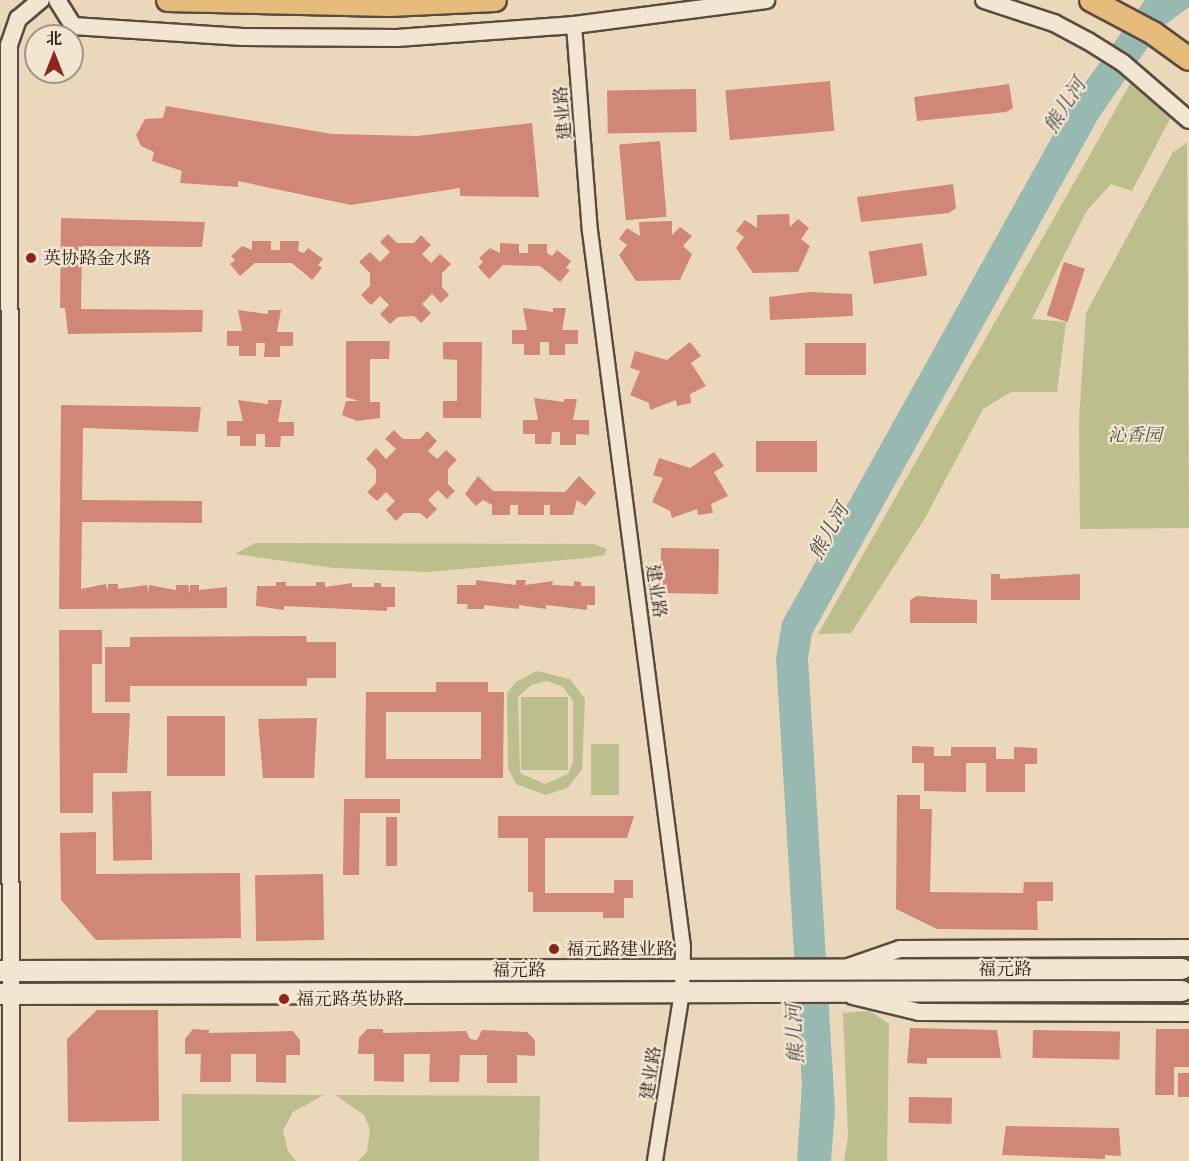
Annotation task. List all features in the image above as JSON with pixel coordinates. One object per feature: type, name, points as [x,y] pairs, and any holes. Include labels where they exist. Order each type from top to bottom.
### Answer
[{"type":"highway","points":[[1091,0],[1189,59]]},
{"type":"main road","points":[[167,0],[389,5],[495,0]]},
{"type":"main road","name":"福元路","points":[[5,971],[1182,969]]},
{"type":"main road","name":"福元路","points":[[5,994],[1182,991]]},
{"type":"street","points":[[11,1161],[5,994],[9,45],[18,19],[41,0]]},
{"type":"street","points":[[57,0],[73,26],[243,37],[398,38],[574,25],[766,0]]},
{"type":"street","points":[[984,0],[1054,23],[1106,51],[1161,94],[1189,120]]},
{"type":"street","name":"建业路","points":[[574,25],[590,231],[683,970],[682,992],[655,1161]]},
{"type":"street","points":[[837,970],[900,949],[1189,948]]},
{"type":"street","points":[[835,992],[919,1012],[1189,1013]]},
{"type":"green space","points":[[1130,84],[1171,117],[1132,191],[1111,184],[1086,212],[1032,319],[1066,322],[1057,392],[1011,392],[983,409],[925,518],[851,633],[818,634]]},
{"type":"green space","name":"沁香园","points":[[1187,143],[1189,528],[1080,529],[1079,420],[1086,313],[1173,152]]},
{"type":"green space","points":[[255,543],[594,544],[607,549],[604,555],[587,558],[428,572],[334,568],[235,554]]},
{"type":"green space","points":[[537,671],[570,679],[585,699],[582,770],[567,788],[546,795],[516,784],[508,768],[507,693],[516,682]],"holes":[[[547,681],[563,687],[573,701],[573,762],[568,774],[545,784],[520,773],[518,697],[531,685]]]},
{"type":"green space","points":[[521,697],[568,697],[568,770],[521,770]]},
{"type":"green space","points":[[591,744],[619,744],[619,795],[591,795]]},
{"type":"green space","points":[[870,1011],[889,1024],[887,1161],[844,1161],[848,1137],[843,1013]]},
{"type":"green space","points":[[182,1094],[324,1095],[293,1112],[283,1130],[288,1151],[296,1161],[182,1161]]},
{"type":"green space","points":[[335,1095],[540,1096],[539,1161],[358,1161],[367,1152],[370,1129],[364,1115]]},
{"type":"water","points":[[1145,0],[1189,0],[1189,7],[1162,27],[1099,117],[812,634],[808,658],[835,1110],[831,1161],[797,1161],[802,1084],[776,658],[782,622],[1072,101]]},
{"type":"building","points":[[830,81],[834,131],[730,140],[725,90]]},
{"type":"building","points":[[1009,84],[1013,108],[1006,112],[917,121],[914,97]]},
{"type":"building","points":[[696,89],[697,132],[608,134],[607,91]]},
{"type":"building","points":[[166,106],[332,134],[417,136],[532,123],[539,197],[460,196],[460,188],[351,205],[238,181],[238,187],[180,183],[182,171],[152,161],[154,152],[141,146],[136,135],[145,119],[163,118]]},
{"type":"building","points":[[660,141],[667,217],[626,220],[619,145]]},
{"type":"building","points":[[953,184],[956,208],[949,213],[861,222],[857,197]]},
{"type":"building","points":[[789,214],[790,227],[798,219],[809,228],[801,239],[810,246],[798,272],[753,273],[736,248],[744,237],[736,231],[745,220],[757,228],[757,215]]},
{"type":"building","points":[[61,218],[205,222],[202,247],[82,246],[81,309],[203,310],[202,332],[68,334],[65,308],[60,308]]},
{"type":"building","points":[[672,221],[672,235],[680,227],[692,236],[683,246],[692,254],[680,280],[636,281],[619,255],[627,245],[619,239],[627,228],[640,236],[639,222]]},
{"type":"building","points":[[388,234],[397,243],[414,243],[421,235],[431,245],[422,254],[431,263],[440,254],[451,264],[442,273],[442,287],[449,295],[441,303],[432,294],[422,304],[431,313],[421,323],[414,316],[398,317],[390,324],[380,314],[389,305],[380,296],[371,305],[361,295],[370,286],[370,273],[359,262],[370,252],[380,262],[390,252],[380,242]]},
{"type":"building","points":[[252,241],[271,241],[271,250],[280,250],[280,241],[299,241],[298,251],[304,253],[308,248],[323,259],[318,265],[322,268],[312,280],[292,263],[255,263],[240,276],[230,264],[235,260],[231,256],[242,246],[252,250]]},
{"type":"building","points":[[500,243],[519,244],[519,253],[528,253],[528,244],[547,244],[547,253],[552,256],[557,250],[571,261],[566,268],[570,270],[560,282],[540,266],[503,265],[489,279],[478,267],[483,262],[479,258],[490,248],[500,253]]},
{"type":"building","points":[[922,243],[927,276],[874,284],[869,251]]},
{"type":"building","points":[[1064,262],[1085,269],[1068,322],[1047,315]]},
{"type":"building","points":[[809,292],[852,294],[853,316],[770,320],[769,297]]},
{"type":"building","points":[[523,308],[553,312],[553,308],[566,308],[562,330],[578,330],[578,344],[565,344],[565,355],[549,355],[549,342],[540,342],[540,355],[524,355],[524,344],[512,344],[512,330],[527,330]]},
{"type":"building","points":[[238,310],[268,314],[268,310],[281,310],[277,332],[293,332],[293,346],[280,346],[280,357],[264,357],[265,343],[256,343],[256,356],[239,356],[239,346],[227,346],[227,331],[242,331]]},
{"type":"building","points":[[346,341],[390,341],[389,359],[370,359],[370,402],[380,402],[380,418],[357,421],[342,415],[346,401],[359,401],[346,397]]},
{"type":"building","points":[[443,342],[482,342],[481,418],[443,418],[443,401],[457,401],[457,360],[443,359]]},
{"type":"building","points":[[690,342],[701,356],[691,363],[706,386],[690,394],[691,403],[677,406],[676,400],[650,410],[649,403],[630,395],[640,371],[630,368],[635,351],[667,360]]},
{"type":"building","points":[[805,343],[866,343],[866,375],[805,375]]},
{"type":"building","points":[[534,398],[564,402],[564,399],[577,399],[573,420],[589,420],[589,435],[576,434],[576,445],[560,445],[560,432],[552,432],[551,444],[535,444],[535,434],[523,434],[523,420],[538,420]]},
{"type":"building","points":[[238,400],[268,404],[268,400],[282,400],[278,422],[294,422],[294,436],[281,436],[280,447],[265,447],[265,434],[256,434],[256,446],[240,446],[240,436],[227,436],[227,421],[243,421]]},
{"type":"building","points":[[61,405],[201,407],[198,432],[83,428],[82,500],[202,501],[202,523],[82,522],[81,589],[106,584],[108,592],[108,584],[118,584],[118,589],[147,585],[149,593],[149,585],[176,590],[176,585],[188,585],[190,594],[190,585],[199,585],[199,590],[227,587],[227,608],[59,609]]},
{"type":"building","points":[[394,430],[403,439],[420,439],[427,431],[437,441],[428,451],[437,459],[446,450],[457,460],[448,469],[448,484],[455,491],[447,499],[438,490],[428,500],[437,509],[427,519],[420,513],[404,513],[396,521],[386,510],[395,501],[386,492],[377,501],[367,492],[376,483],[376,469],[366,459],[376,448],[386,459],[396,449],[385,439]]},
{"type":"building","points":[[756,441],[817,441],[817,472],[756,472]]},
{"type":"building","points":[[714,452],[724,466],[714,472],[728,496],[711,504],[713,513],[698,515],[697,509],[672,518],[670,511],[652,502],[663,478],[653,475],[659,458],[690,468]]},
{"type":"building","points":[[478,476],[493,491],[565,492],[579,476],[596,493],[585,506],[577,500],[573,515],[550,515],[550,505],[544,505],[544,515],[518,515],[518,505],[510,505],[510,515],[492,515],[492,505],[483,500],[476,506],[465,494]]},
{"type":"building","points":[[661,548],[719,549],[718,594],[660,593]]},
{"type":"building","points":[[991,574],[1000,574],[1000,579],[1080,574],[1080,600],[991,600]]},
{"type":"building","points":[[476,580],[516,585],[516,580],[526,580],[525,585],[553,581],[552,585],[574,586],[574,581],[581,582],[581,586],[595,586],[595,605],[587,605],[587,610],[546,605],[546,609],[519,605],[519,609],[484,605],[484,609],[467,609],[468,604],[457,604],[457,585],[476,585]]},
{"type":"building","points":[[276,582],[286,582],[286,586],[316,586],[316,582],[325,582],[325,587],[352,583],[352,587],[374,587],[374,583],[381,583],[381,587],[395,587],[395,607],[387,607],[387,611],[284,606],[284,610],[256,606],[257,586],[276,586]]},
{"type":"building","points":[[917,596],[977,600],[977,623],[910,623],[910,600]]},
{"type":"building","points":[[59,630],[102,630],[102,664],[92,664],[92,713],[130,713],[127,773],[93,773],[93,813],[60,813]]},
{"type":"building","points":[[306,636],[307,642],[336,642],[336,678],[307,678],[307,686],[130,686],[130,702],[105,702],[105,647],[130,647],[130,637]]},
{"type":"building","points":[[436,682],[488,682],[488,692],[504,692],[503,778],[365,778],[366,692],[436,692]],"holes":[[[386,712],[481,712],[481,759],[386,759]]]},
{"type":"building","points":[[167,716],[225,716],[225,776],[167,776]]},
{"type":"building","points":[[317,718],[314,778],[263,778],[258,719]]},
{"type":"building","points":[[912,746],[934,747],[934,756],[951,756],[951,747],[996,747],[996,759],[1014,759],[1014,747],[1037,748],[1037,764],[1025,764],[1025,792],[986,792],[986,763],[966,763],[966,792],[924,791],[924,763],[912,763]]},
{"type":"building","points":[[151,791],[152,860],[113,861],[112,792]]},
{"type":"building","points":[[897,795],[920,795],[920,809],[932,809],[930,892],[1023,893],[1024,882],[1053,882],[1053,901],[1037,901],[1038,930],[937,929],[896,909]]},
{"type":"building","points":[[344,799],[400,799],[400,813],[360,813],[359,875],[343,875]]},
{"type":"building","points":[[498,816],[634,816],[627,838],[545,838],[545,893],[614,893],[614,880],[633,880],[633,898],[624,898],[624,918],[603,918],[603,912],[533,912],[533,892],[528,892],[528,838],[498,838]]},
{"type":"building","points":[[386,817],[397,817],[397,866],[386,866]]},
{"type":"building","points":[[96,832],[96,874],[240,873],[241,938],[96,940],[61,900],[60,833]]},
{"type":"building","points":[[323,874],[324,940],[256,941],[255,875]]},
{"type":"building","points":[[97,1010],[158,1010],[159,1121],[68,1122],[67,1039]]},
{"type":"building","points":[[910,1028],[997,1030],[1001,1058],[927,1058],[927,1064],[907,1063]]},
{"type":"building","points":[[193,1029],[209,1030],[209,1033],[293,1031],[300,1040],[300,1055],[286,1055],[286,1083],[256,1082],[256,1054],[231,1054],[231,1082],[200,1082],[201,1054],[185,1054],[185,1039]]},
{"type":"building","points":[[367,1029],[383,1029],[383,1033],[466,1031],[470,1039],[477,1040],[482,1030],[527,1032],[535,1040],[535,1056],[517,1055],[517,1083],[487,1083],[487,1055],[460,1055],[459,1082],[429,1082],[430,1054],[404,1054],[404,1082],[374,1081],[374,1054],[358,1054],[359,1038]]},
{"type":"building","points":[[1156,1029],[1189,1029],[1189,1067],[1174,1067],[1174,1095],[1155,1095]]},
{"type":"building","points":[[1033,1030],[1120,1032],[1119,1060],[1033,1058]]},
{"type":"building","points":[[1178,1073],[1189,1073],[1189,1097],[1178,1097]]},
{"type":"building","points":[[909,1097],[952,1098],[952,1124],[909,1123]]},
{"type":"building","points":[[1006,1126],[1119,1128],[1121,1156],[1105,1155],[1105,1159],[1002,1155]]},
{"type":"place","name":"英协路金水路","points":[[31,258]]},
{"type":"place","name":"福元路建业路","points":[[554,949]]},
{"type":"place","name":"福元路英协路","points":[[284,999]]},
{"type":"water label","name":"熊儿河","points":[[1064,105]]},
{"type":"water label","name":"熊儿河","points":[[828,531]]},
{"type":"water label","name":"熊儿河","points":[[794,1034]]}]
